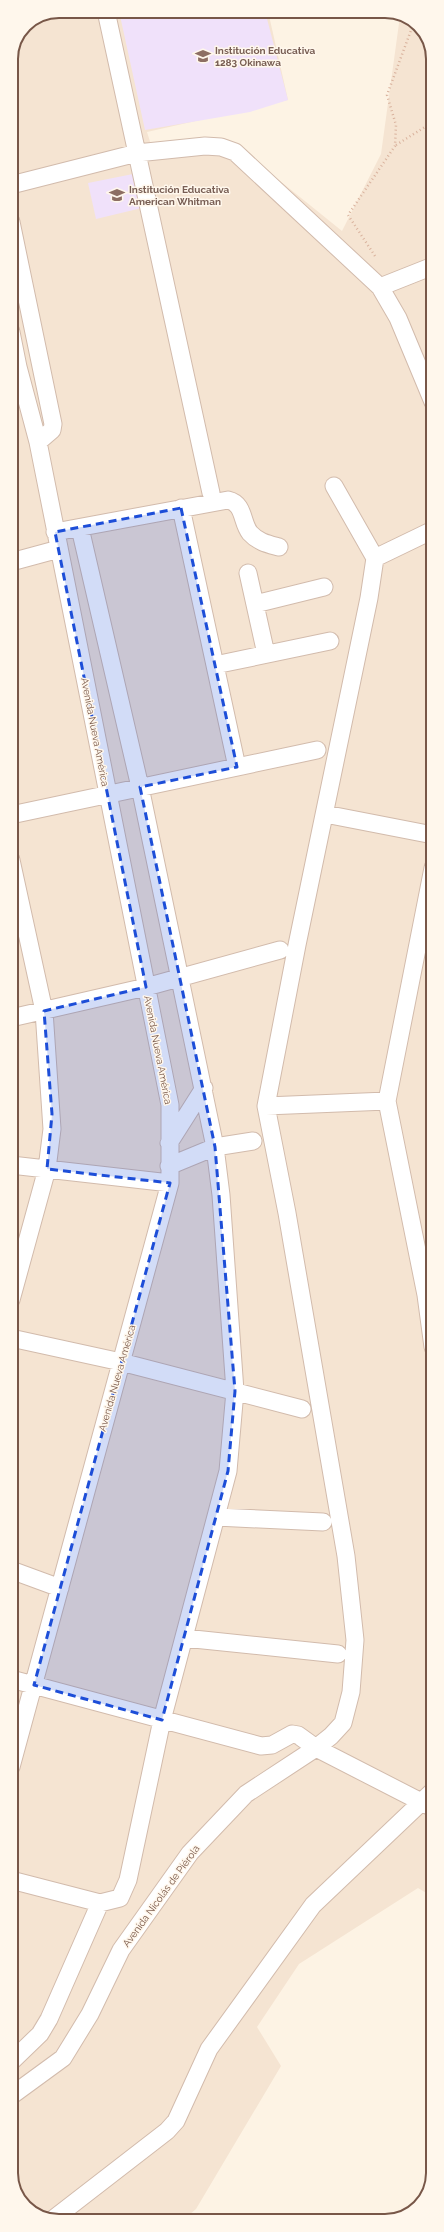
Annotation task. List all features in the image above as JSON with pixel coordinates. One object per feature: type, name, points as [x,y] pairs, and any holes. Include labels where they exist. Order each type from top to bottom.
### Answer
[{"type":"street","points":[[108,18],[211,493]]},
{"type":"street","points":[[18,183],[137,153],[205,146],[221,147],[235,152],[380,287],[398,318],[426,385]]},
{"type":"street","points":[[18,256],[53,424],[52,430],[38,442]]},
{"type":"street","points":[[380,287],[426,269]]},
{"type":"street","points":[[18,367],[40,363]]},
{"type":"street","name":"Avenida Nueva América","points":[[18,378],[38,442],[170,1105],[170,1183],[18,1742]]},
{"type":"street","points":[[334,486],[375,558],[370,598],[297,945],[266,1106],[387,1101]]},
{"type":"street","points":[[55,532],[228,500],[235,501],[239,506],[250,532],[262,542],[279,547]]},
{"type":"street","points":[[181,508],[237,768]]},
{"type":"street","points":[[18,1882],[100,1904],[120,1898],[128,1880],[162,1720],[228,1471],[235,1391],[221,1195],[215,1147],[181,977],[140,787],[80,528]]},
{"type":"street","points":[[375,558],[426,533]]},
{"type":"street","points":[[18,560],[59,549]]},
{"type":"street","points":[[248,573],[266,654]]},
{"type":"street","points":[[255,604],[324,587]]},
{"type":"street","points":[[215,665],[330,641]]},
{"type":"street","points":[[18,814],[107,794],[237,768],[317,750]]},
{"type":"street","points":[[325,814],[426,834]]},
{"type":"street","points":[[18,892],[44,1011],[52,1114],[47,1169],[18,1275]]},
{"type":"street","points":[[426,903],[387,1101],[426,1276]]},
{"type":"street","points":[[18,1017],[146,987],[280,950]]},
{"type":"street","points":[[169,1143],[204,1088]]},
{"type":"street","name":"Avenida Nicolás de Piérola","points":[[18,2091],[63,2058],[90,2014],[121,1950],[190,1853],[246,1794],[316,1748],[331,1736],[343,1723],[351,1692],[354,1640],[346,1556],[287,1213],[266,1106]]},
{"type":"street","points":[[169,1166],[215,1147],[253,1141]]},
{"type":"street","points":[[18,1166],[170,1183]]},
{"type":"street","points":[[18,1340],[121,1362],[302,1408]]},
{"type":"street","points":[[216,1518],[323,1522]]},
{"type":"street","points":[[18,1573],[60,1588]]},
{"type":"street","points":[[184,1638],[338,1654]]},
{"type":"street","points":[[18,1681],[262,1746],[272,1745],[292,1734],[298,1735],[316,1748],[426,1799]]},
{"type":"street","points":[[60,2214],[167,2131],[176,2121],[209,2049],[313,1905],[426,1803]]},
{"type":"street","points":[[18,2055],[40,2034],[50,2019],[100,1904]]},
{"type":"path","points":[[395,146],[396,125],[386,95],[412,28]]},
{"type":"path","points":[[375,256],[348,215],[395,146],[426,126]]},
{"type":"highlighted area","points":[[181,508],[237,767],[140,787],[215,1147],[235,1391],[228,1471],[162,1720],[34,1685],[170,1183],[47,1169],[52,1114],[44,1011],[146,987],[55,532]]},
{"type":"shaded area","name":"Institución Educativa 1283 Okinawa","points":[[121,18],[267,18],[288,100],[250,112],[145,130]]},
{"type":"shaded area","points":[[270,18],[288,100],[147,132],[153,151],[238,147],[342,231],[381,154],[399,20],[408,25],[419,36],[426,53],[426,1893],[418,1888],[299,1964],[257,2027],[281,2066],[196,2209],[190,2214],[56,2214],[43,2211],[30,2202],[22,2191],[18,2179],[18,59],[21,43],[25,36],[36,25],[51,19]]},
{"type":"shaded area","name":"Institución Educativa American Whitman","points":[[133,174],[146,207],[96,219],[88,183]]},
{"type":"place","name":"Institución Educativa 1283 Okinawa","points":[[203,56]]},
{"type":"place","name":"Institución Educativa American Whitman","points":[[117,195]]}]
